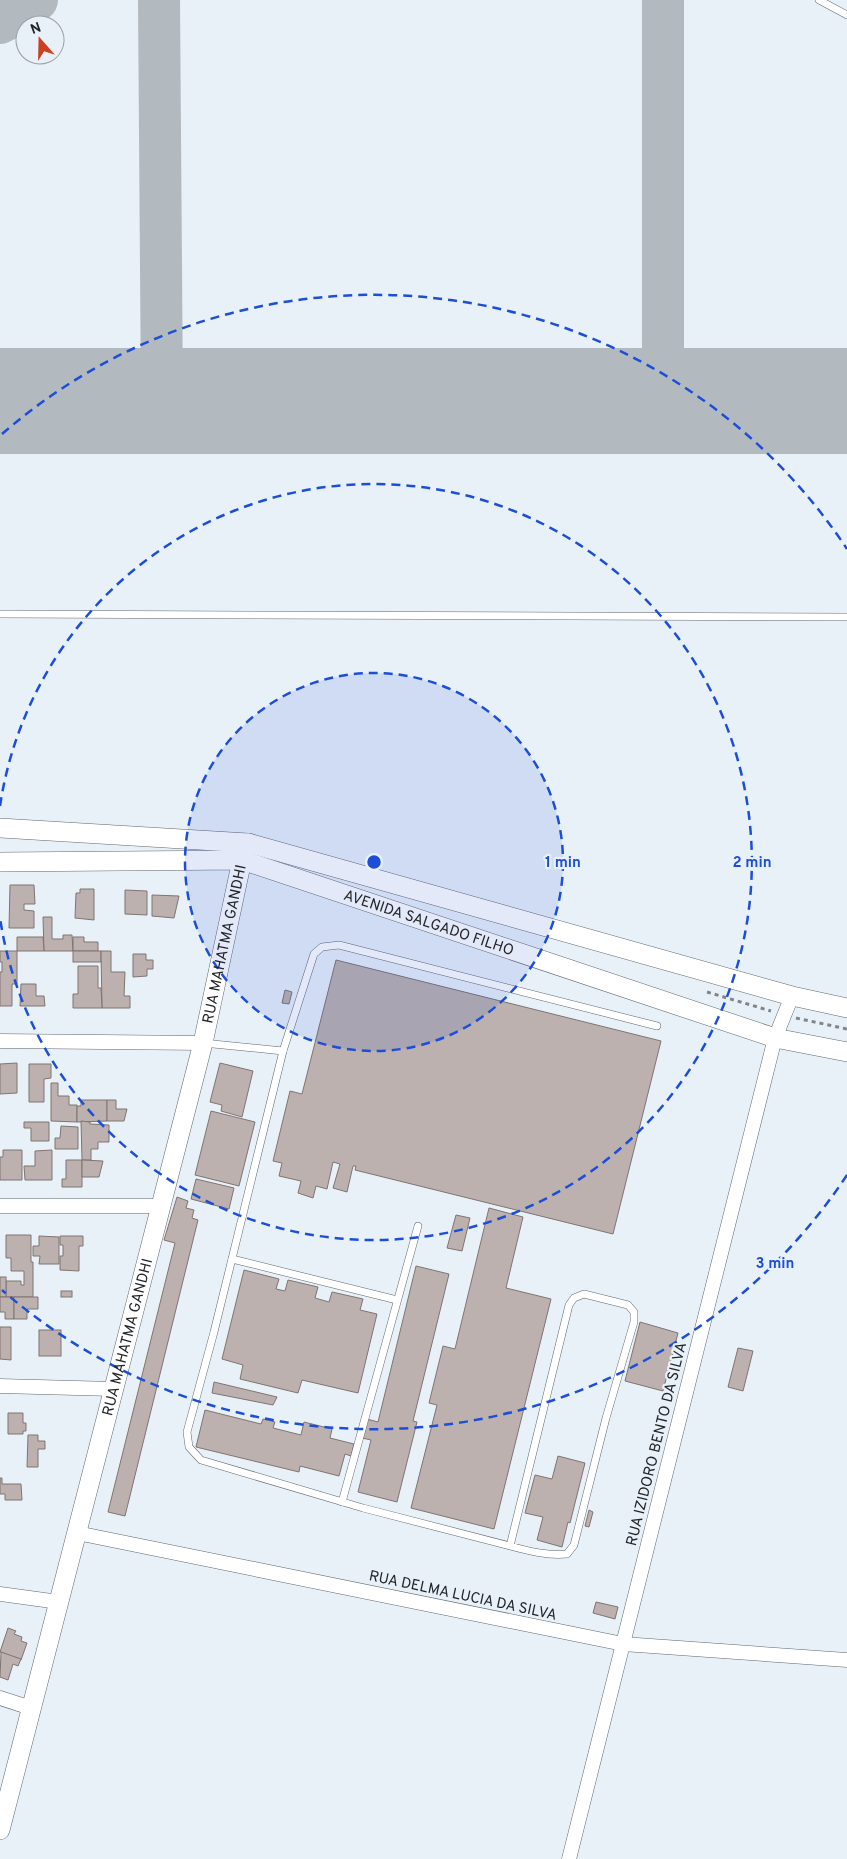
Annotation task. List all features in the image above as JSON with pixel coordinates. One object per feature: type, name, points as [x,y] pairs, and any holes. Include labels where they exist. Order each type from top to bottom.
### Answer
[{"type":"street","name":"AVENIDA SALGADO FILHO","points":[[0,828],[245,851],[775,1038],[847,1052]]},
{"type":"street","name":"AVENIDA SALGADO FILHO","points":[[0,862],[245,851]]},
{"type":"street","points":[[245,851],[792,996],[847,1008]]},
{"type":"street","name":"RUA MAHATMA GANDHI","points":[[0,1830],[203,1044],[245,851]]},
{"type":"street","name":"RUA IZIDORO BENTO DA SILVA","points":[[569,1859],[775,1038],[792,996]]},
{"type":"street","points":[[0,1041],[203,1044]]},
{"type":"street","points":[[0,1206],[161,1206]]},
{"type":"street","points":[[0,1386],[114,1389]]},
{"type":"street","name":"RUA DELMA LUCIA DA SILVA","points":[[77,1533],[623,1644],[847,1660]]},
{"type":"street","points":[[0,1594],[59,1602]]},
{"type":"street","points":[[0,1698],[32,1708]]},
{"type":"lane","points":[[819,0],[847,15]]},
{"type":"lane","points":[[0,614],[847,617]]},
{"type":"lane","points":[[510,1546],[569,1305],[574,1298],[584,1294],[628,1305],[634,1312],[634,1322],[606,1418],[574,1545],[567,1554],[556,1556],[510,1546],[342,1502],[201,1460],[189,1448],[187,1432],[283,1051],[314,954],[322,947],[339,945],[657,1026]]},
{"type":"lane","points":[[203,1044],[283,1051]]},
{"type":"lane","points":[[342,1502],[418,1226]]},
{"type":"lane","points":[[232,1259],[397,1300]]},
{"type":"building","points":[[10,885],[34,885],[35,904],[24,904],[24,910],[34,911],[34,928],[9,928]]},
{"type":"building","points":[[80,889],[94,889],[94,920],[75,918],[76,893],[80,893]]},
{"type":"building","points":[[125,890],[147,891],[147,915],[125,914]]},
{"type":"building","points":[[152,895],[179,896],[174,918],[152,916]]},
{"type":"building","points":[[43,917],[52,917],[52,939],[63,939],[63,935],[72,935],[73,951],[44,951]]},
{"type":"building","points":[[17,937],[43,937],[44,951],[17,951]]},
{"type":"building","points":[[73,937],[84,937],[84,942],[98,942],[98,951],[73,951]]},
{"type":"building","points":[[0,951],[17,951],[17,984],[12,984],[12,1006],[0,1006],[0,972],[2,972],[2,962],[0,962]]},
{"type":"building","points":[[73,951],[101,951],[101,962],[73,962]]},
{"type":"building","points":[[101,951],[111,951],[111,972],[125,972],[124,996],[130,996],[130,1008],[102,1008]]},
{"type":"building","points":[[133,954],[146,954],[146,960],[153,960],[153,969],[147,969],[147,976],[133,977]]},
{"type":"building","points":[[336,960],[661,1041],[613,1234],[355,1170],[356,1166],[353,1166],[347,1192],[333,1188],[340,1164],[333,1162],[327,1189],[316,1186],[313,1198],[298,1193],[301,1181],[279,1176],[282,1163],[273,1161],[290,1091],[302,1094]]},
{"type":"building","points":[[78,966],[98,966],[98,988],[101,988],[102,1008],[73,1008],[73,994],[78,994]]},
{"type":"building","points":[[21,984],[36,984],[36,996],[44,996],[45,1006],[20,1006]]},
{"type":"building","points":[[285,990],[292,992],[289,1004],[282,1003]]},
{"type":"building","points":[[17,1063],[17,1093],[0,1094],[0,1064]]},
{"type":"building","points":[[220,1063],[253,1071],[242,1117],[221,1111],[222,1105],[210,1102]]},
{"type":"building","points":[[29,1064],[51,1064],[51,1078],[44,1079],[44,1102],[29,1102]]},
{"type":"building","points":[[51,1083],[58,1083],[58,1096],[69,1096],[69,1105],[77,1105],[77,1122],[51,1121]]},
{"type":"building","points":[[81,1100],[107,1100],[107,1121],[77,1122],[77,1106],[81,1106]]},
{"type":"building","points":[[107,1100],[116,1100],[116,1109],[127,1109],[124,1121],[107,1121]]},
{"type":"building","points":[[211,1111],[255,1122],[239,1186],[195,1175]]},
{"type":"building","points":[[81,1121],[90,1122],[90,1124],[109,1125],[109,1142],[98,1142],[98,1149],[91,1149],[91,1160],[82,1160]]},
{"type":"building","points":[[24,1122],[49,1122],[49,1141],[31,1141],[31,1128],[24,1128]]},
{"type":"building","points":[[61,1126],[78,1127],[78,1149],[55,1149],[55,1138],[60,1138]]},
{"type":"building","points":[[3,1150],[22,1150],[22,1180],[0,1180],[0,1157],[3,1157]]},
{"type":"building","points":[[52,1150],[52,1180],[25,1180],[24,1166],[35,1166],[35,1151]]},
{"type":"building","points":[[66,1160],[82,1160],[82,1187],[62,1187],[62,1179],[66,1179]]},
{"type":"building","points":[[82,1160],[103,1161],[99,1177],[82,1177]]},
{"type":"building","points":[[196,1179],[234,1188],[229,1209],[191,1199]]},
{"type":"building","points":[[177,1197],[188,1201],[186,1208],[194,1210],[192,1218],[198,1220],[125,1516],[108,1512],[175,1243],[164,1240]]},
{"type":"building","points":[[489,1208],[523,1217],[506,1288],[551,1299],[494,1529],[411,1508],[437,1405],[429,1403],[443,1346],[455,1349]]},
{"type":"building","points":[[456,1215],[470,1218],[462,1251],[447,1248]]},
{"type":"building","points":[[6,1235],[31,1235],[33,1297],[6,1297],[6,1281],[21,1281],[21,1285],[24,1285],[24,1271],[11,1271],[11,1258],[6,1258]]},
{"type":"building","points":[[39,1236],[59,1237],[59,1264],[39,1264],[40,1256],[33,1256],[33,1246],[39,1246]]},
{"type":"building","points":[[60,1236],[83,1236],[83,1246],[79,1246],[79,1271],[60,1270],[60,1256],[63,1256],[63,1245],[60,1245]]},
{"type":"building","points":[[416,1266],[449,1274],[413,1421],[417,1422],[397,1502],[358,1492],[371,1440],[362,1438],[367,1419],[378,1422]]},
{"type":"building","points":[[244,1270],[279,1279],[276,1289],[285,1291],[288,1280],[318,1287],[315,1298],[329,1302],[332,1292],[363,1299],[360,1310],[377,1314],[358,1393],[302,1380],[298,1393],[240,1379],[243,1365],[222,1359]]},
{"type":"building","points":[[0,1277],[6,1277],[6,1297],[0,1297]]},
{"type":"building","points":[[61,1291],[72,1291],[72,1297],[61,1297]]},
{"type":"building","points":[[0,1297],[14,1297],[14,1319],[5,1319],[5,1312],[0,1312]]},
{"type":"building","points":[[14,1297],[38,1297],[38,1309],[27,1309],[27,1319],[14,1319]]},
{"type":"building","points":[[640,1322],[678,1333],[663,1391],[625,1381]]},
{"type":"building","points":[[0,1327],[11,1327],[11,1360],[0,1359]]},
{"type":"building","points":[[39,1330],[61,1330],[61,1356],[39,1356]]},
{"type":"building","points":[[738,1348],[753,1351],[743,1391],[728,1387]]},
{"type":"building","points":[[214,1382],[277,1397],[273,1405],[212,1393]]},
{"type":"building","points":[[205,1410],[261,1424],[263,1419],[275,1422],[273,1428],[301,1435],[304,1422],[332,1429],[330,1438],[354,1444],[351,1456],[345,1454],[339,1476],[300,1466],[299,1472],[196,1447]]},
{"type":"building","points":[[8,1413],[23,1413],[23,1423],[26,1423],[26,1431],[23,1431],[23,1434],[8,1434]]},
{"type":"building","points":[[28,1435],[38,1435],[38,1441],[45,1441],[45,1449],[38,1449],[38,1467],[27,1467]]},
{"type":"building","points":[[558,1456],[585,1463],[562,1547],[537,1540],[543,1517],[525,1513],[535,1475],[552,1479]]},
{"type":"building","points":[[0,1478],[2,1478],[2,1484],[21,1484],[22,1500],[5,1500],[5,1494],[0,1494]]},
{"type":"building","points":[[589,1510],[593,1512],[589,1527],[585,1526]]},
{"type":"building","points":[[596,1602],[618,1607],[615,1619],[593,1613]]},
{"type":"building","points":[[8,1628],[16,1631],[14,1634],[22,1637],[21,1641],[27,1643],[21,1660],[0,1652]]},
{"type":"building","points":[[1,1652],[21,1659],[18,1666],[13,1664],[8,1680],[0,1677]]},
{"type":"taxiway","points":[[0,23],[22,12],[37,0]]},
{"type":"taxiway","points":[[159,0],[162,401]]},
{"type":"taxiway","points":[[663,0],[663,401]]},
{"type":"runway","points":[[0,401],[847,401]]}]
